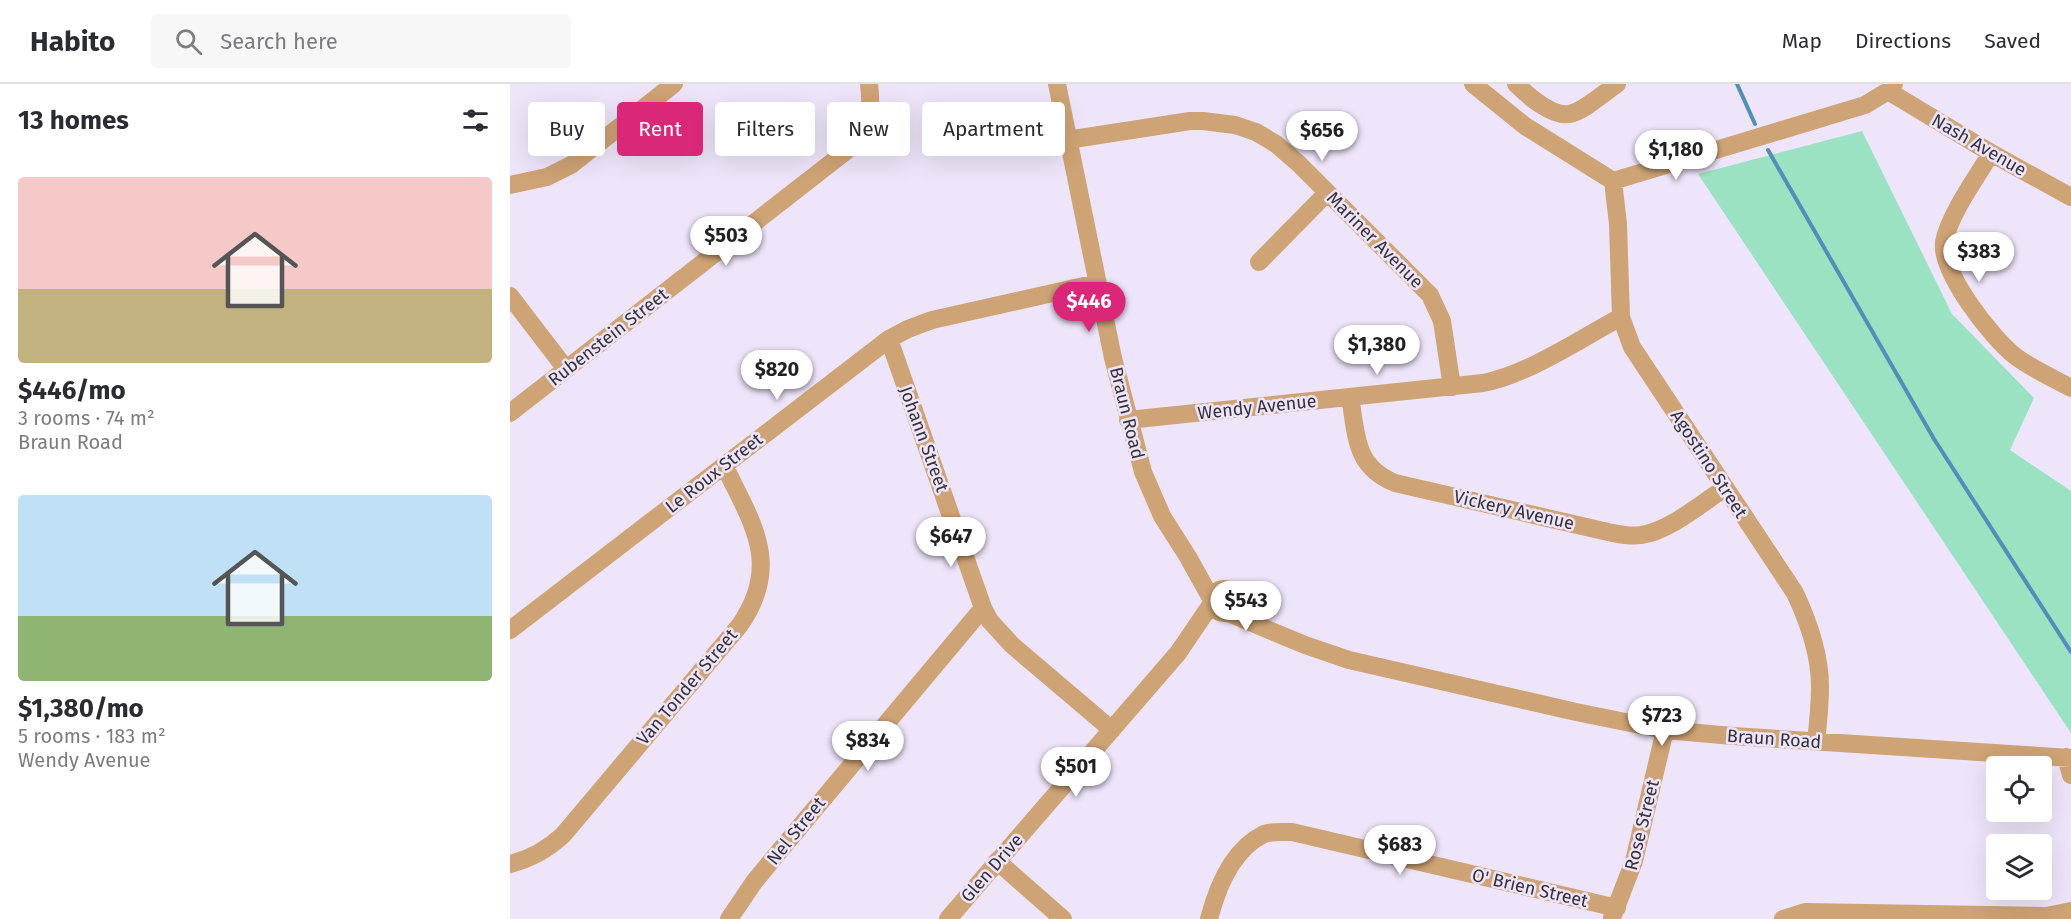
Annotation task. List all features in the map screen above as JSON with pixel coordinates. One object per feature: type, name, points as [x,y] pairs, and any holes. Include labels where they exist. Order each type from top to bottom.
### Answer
[{"type":"street","points":[[510,185],[547,177],[571,165],[674,84]]},
{"type":"street","name":"Rubenstein Street","points":[[510,413],[846,152],[857,141],[869,118],[871,105],[869,84]]},
{"type":"street","name":"Braun Road","points":[[1057,84],[1097,283],[1128,420],[1143,472],[1162,516],[1222,603],[1278,633],[1349,660],[1665,730],[2070,761]]},
{"type":"street","points":[[1473,84],[1525,126],[1612,181],[1865,105],[1891,87]]},
{"type":"street","points":[[1516,84],[1538,102],[1563,115],[1577,111],[1617,84]]},
{"type":"street","name":"Nash Avenue","points":[[1891,87],[1991,153],[2071,197]]},
{"type":"street","name":"Mariner Avenue","points":[[1067,140],[1174,122],[1203,121],[1235,125],[1256,132],[1276,144],[1299,164],[1430,295],[1442,321],[1452,387]]},
{"type":"street","points":[[1991,153],[1953,217],[1947,232],[1944,255],[1951,276],[2004,346],[2015,356],[2071,388]]},
{"type":"street","name":"Agostino Street","points":[[1612,181],[1618,214],[1622,317],[1632,347],[1795,593],[1811,631],[1819,667],[1816,742]]},
{"type":"street","points":[[1259,262],[1327,193]]},
{"type":"street","name":"Le Roux Street","points":[[510,630],[888,339],[932,320],[1097,283]]},
{"type":"street","points":[[510,296],[566,369]]},
{"type":"street","name":"Wendy Avenue","points":[[1128,420],[1452,387],[1500,380],[1533,365],[1622,317]]},
{"type":"street","name":"Johann Street","points":[[888,339],[983,608],[994,626],[1012,645],[1112,730]]},
{"type":"street","name":"Vickery Avenue","points":[[1350,397],[1360,451],[1365,462],[1382,478],[1395,483],[1608,532],[1639,536],[1670,524],[1725,488]]},
{"type":"street","name":"Van Tonder Street","points":[[510,864],[550,847],[563,835],[750,611],[760,581],[761,562],[758,541],[724,465]]},
{"type":"street","name":"Glen Drive","points":[[948,919],[1222,603]]},
{"type":"street","name":"Nel Street","points":[[729,919],[754,882],[983,608]]},
{"type":"street","name":"Rose Street","points":[[1614,914],[1634,861],[1665,730]]},
{"type":"street","name":"O' Brien Street","points":[[1209,919],[1219,885],[1228,869],[1256,840],[1265,834],[1278,832],[1292,832],[1614,914]]},
{"type":"street","points":[[997,861],[1063,919]]},
{"type":"street","points":[[1783,919],[1804,912],[2046,916],[2071,911]]},
{"type":"green space","points":[[1862,131],[1952,314],[2034,398],[2010,450],[2071,491],[2071,733],[1698,174]]},
{"type":"waterway","points":[[1737,84],[1755,124]]},
{"type":"waterway","points":[[1768,150],[1934,439],[2071,652]]}]
